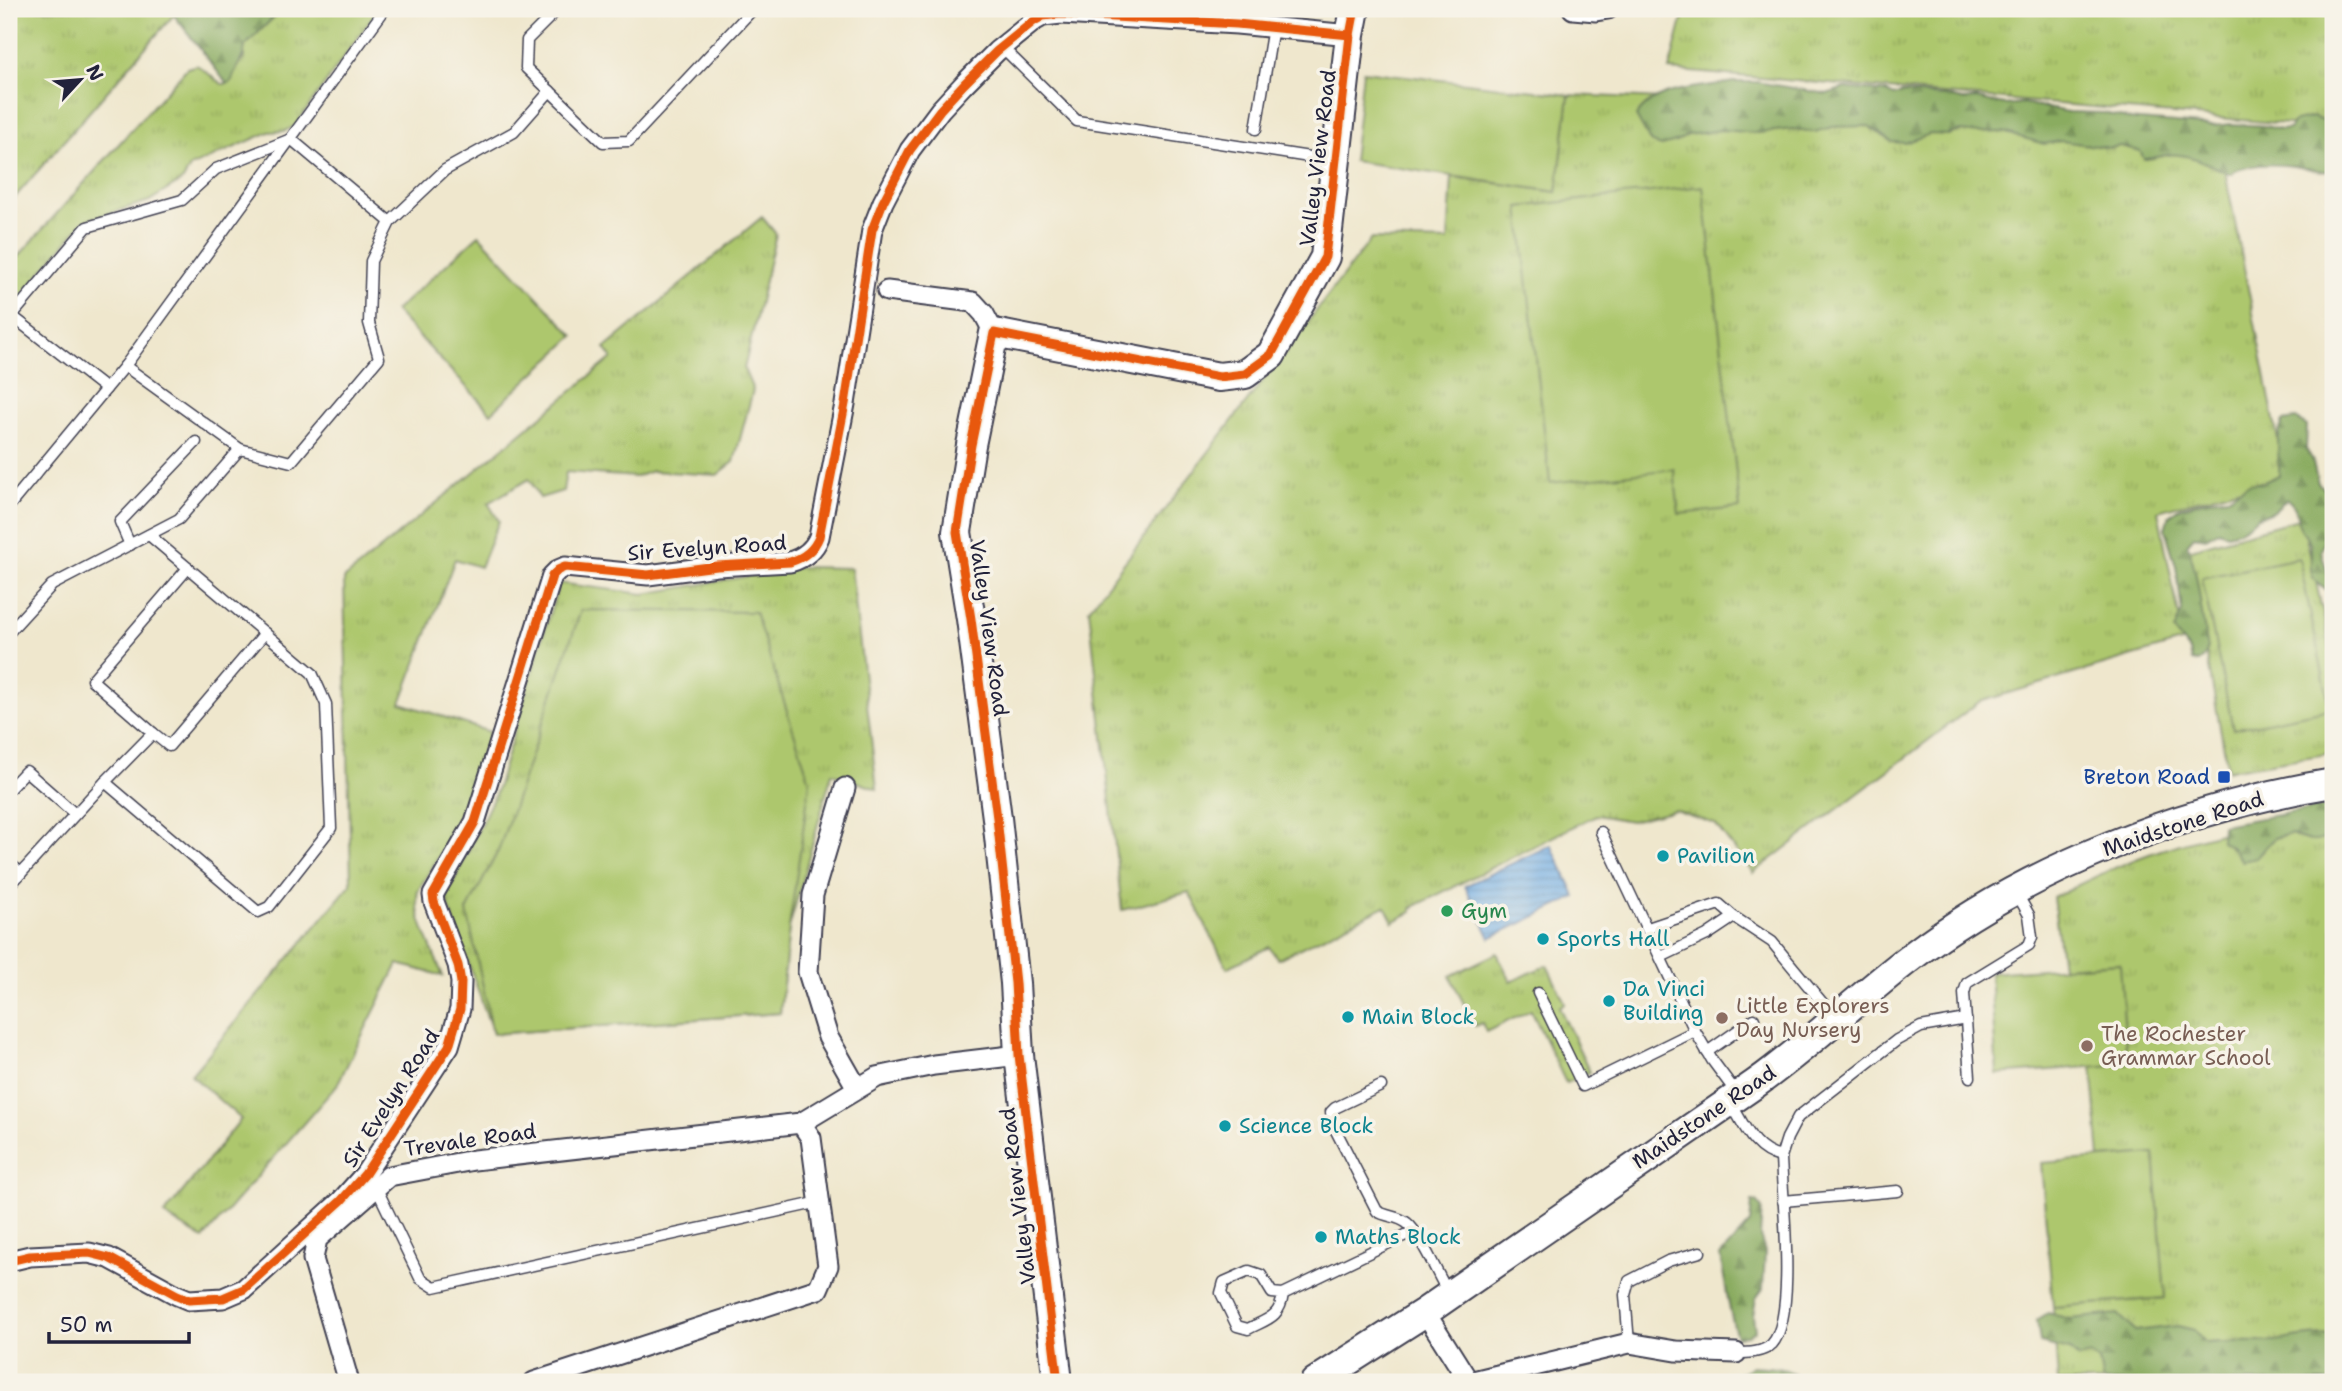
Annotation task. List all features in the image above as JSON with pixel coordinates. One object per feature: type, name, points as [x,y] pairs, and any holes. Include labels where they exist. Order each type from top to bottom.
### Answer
[{"type":"street","points":[[1573,9],[1608,9]]},
{"type":"street","name":"Sir Evelyn Road","points":[[9,1261],[35,1255],[77,1252],[98,1254],[125,1265],[186,1298],[200,1301],[223,1298],[237,1293],[260,1275],[341,1201],[365,1174],[446,1052],[457,1024],[462,1000],[460,975],[433,895],[475,822],[553,574],[565,567],[648,575],[717,566],[783,563],[799,559],[815,547],[822,524],[845,404],[873,226],[907,155],[922,134],[956,93],[1038,13],[1113,12],[1273,27],[1352,22]]},
{"type":"street","name":"Valley View Road","points":[[1058,1382],[1019,1055],[1016,984],[997,818],[957,532],[971,444],[994,334],[1219,377],[1245,374],[1271,355],[1325,257],[1352,22]]},
{"type":"street","points":[[887,291],[973,302],[984,314],[994,334]]},
{"type":"street","name":"Maidstone Road","points":[[1315,1382],[1449,1295],[1734,1098],[1799,1051],[1919,951],[2016,891],[2079,859],[2146,832],[2288,791],[2333,783]]},
{"type":"street","points":[[845,788],[813,895],[808,972],[828,1037],[857,1088]]},
{"type":"street","name":"Trevale Road","points":[[349,1382],[313,1259],[317,1239],[388,1176],[474,1160],[801,1123],[877,1077],[934,1065],[1019,1055]]},
{"type":"street","points":[[534,1382],[818,1289],[828,1266],[811,1138],[801,1123]]},
{"type":"street","points":[[1425,1311],[1469,1382],[1629,1343],[1676,1352],[1736,1353]]},
{"type":"lane","points":[[9,506],[125,366],[385,9]]},
{"type":"lane","points":[[558,9],[527,40],[526,68],[603,142],[629,141],[753,9]]},
{"type":"lane","points":[[1256,129],[1273,27]]},
{"type":"lane","points":[[1002,47],[1077,121],[1335,161]]},
{"type":"lane","points":[[125,366],[240,450],[291,462],[379,358],[369,323],[371,261],[390,222],[445,170],[514,132],[550,91]]},
{"type":"lane","points":[[291,139],[390,222]]},
{"type":"lane","points":[[106,389],[10,318],[87,227],[182,200],[216,169],[291,139]]},
{"type":"lane","points":[[130,545],[120,522],[196,442]]},
{"type":"lane","points":[[9,632],[52,585],[179,519],[240,450]]},
{"type":"lane","points":[[105,782],[258,912],[269,907],[331,828],[326,704],[312,673],[149,535]]},
{"type":"lane","points":[[188,568],[92,680],[153,733],[169,746],[265,633]]},
{"type":"lane","points":[[9,886],[153,733]]},
{"type":"lane","points":[[9,789],[26,771],[75,814]]},
{"type":"lane","points":[[1601,832],[1695,1031],[1734,1098],[1752,1140],[1768,1154],[1781,1157]]},
{"type":"lane","points":[[9,863],[20,873]]},
{"type":"lane","points":[[1970,1077],[1964,993],[1967,983],[2021,951],[2032,937],[2029,915],[2016,891]]},
{"type":"lane","points":[[1647,928],[1719,904],[1772,942],[1836,1020]]},
{"type":"lane","points":[[1661,957],[1707,935],[1734,917]]},
{"type":"lane","points":[[1538,993],[1583,1086],[1695,1031]]},
{"type":"lane","points":[[1707,1052],[1754,1019]]},
{"type":"lane","points":[[1736,1353],[1749,1353],[1766,1348],[1773,1343],[1778,1333],[1786,1292],[1781,1157],[1798,1117],[1897,1040],[1921,1027],[1966,1019]]},
{"type":"lane","points":[[1381,1086],[1335,1108],[1330,1117],[1377,1211],[1384,1216],[1406,1222],[1414,1231],[1449,1295]]},
{"type":"lane","points":[[376,1187],[420,1278],[434,1287],[820,1202]]},
{"type":"lane","points":[[1783,1201],[1898,1191]]},
{"type":"lane","points":[[1283,1294],[1281,1308],[1275,1315],[1248,1329],[1237,1326],[1221,1293],[1224,1282],[1249,1271],[1261,1275],[1272,1293],[1283,1294],[1414,1231]]},
{"type":"lane","points":[[1629,1343],[1625,1295],[1629,1281],[1668,1261],[1700,1252]]},
{"type":"green space","points":[[9,9],[179,9],[9,204]]},
{"type":"green space","points":[[179,9],[282,9],[245,46],[232,81],[227,84],[174,15]]},
{"type":"green space","points":[[282,9],[378,9],[295,126],[285,131],[269,132],[190,167],[183,180],[149,201],[84,221],[9,311],[9,267],[187,68],[197,65],[222,84],[227,84],[244,58],[244,46]]},
{"type":"green space","points":[[1685,9],[2333,9],[2333,128],[1669,70]]},
{"type":"green space","points":[[1363,71],[1569,95],[1557,192],[1353,161]]},
{"type":"green space","points":[[1733,82],[1757,82],[1827,94],[1844,88],[1887,92],[1894,96],[1902,93],[1946,96],[1962,100],[1976,99],[2004,105],[2023,103],[2068,112],[2105,113],[2127,119],[2213,126],[2266,126],[2280,130],[2289,129],[2295,121],[2313,117],[2333,125],[2333,171],[2267,165],[2248,167],[2230,174],[2182,155],[2144,159],[2140,151],[2120,146],[2110,148],[2061,141],[2044,144],[2003,132],[1961,131],[1948,135],[1930,134],[1905,143],[1892,142],[1868,126],[1832,127],[1815,132],[1793,129],[1758,133],[1721,130],[1688,135],[1662,146],[1651,143],[1636,116],[1645,106],[1667,94]]},
{"type":"green space","points":[[1569,95],[1712,101],[2220,146],[2285,476],[2158,511],[2184,641],[1979,702],[1753,873],[1715,824],[1675,810],[1631,821],[1596,815],[1411,908],[1412,912],[1393,922],[1385,906],[1278,959],[1269,947],[1227,968],[1189,892],[1122,910],[1089,609],[1371,239],[1448,241],[1452,177],[1557,192]]},
{"type":"green space","points":[[1703,186],[1740,508],[1679,514],[1674,469],[1550,483],[1519,207]]},
{"type":"green space","points":[[762,217],[776,234],[744,369],[753,390],[734,462],[717,475],[652,471],[636,477],[566,472],[563,491],[540,498],[529,479],[488,503],[499,521],[480,567],[455,559],[401,703],[490,732],[452,834],[418,891],[421,922],[443,976],[398,964],[337,1085],[203,1239],[164,1215],[241,1119],[191,1075],[351,884],[344,579],[612,358],[605,348]]},
{"type":"green space","points":[[479,235],[574,336],[491,413],[395,311]]},
{"type":"green space","points":[[2296,419],[2307,426],[2306,449],[2312,459],[2318,483],[2324,488],[2333,513],[2333,527],[2327,531],[2321,551],[2332,587],[2325,589],[2314,579],[2310,543],[2299,525],[2294,507],[2287,499],[2272,512],[2258,517],[2239,531],[2228,534],[2218,531],[2206,538],[2194,536],[2187,544],[2195,569],[2208,648],[2204,658],[2199,662],[2192,661],[2190,651],[2174,631],[2182,611],[2176,566],[2165,528],[2169,516],[2179,508],[2209,499],[2228,497],[2248,484],[2264,482],[2279,475],[2280,428],[2283,421]]},
{"type":"green space","points":[[2302,518],[2333,660],[2333,753],[2228,770],[2187,550]]},
{"type":"green space","points":[[2299,558],[2330,709],[2233,729],[2202,578]]},
{"type":"green space","points":[[802,567],[851,568],[877,789],[832,773],[789,928],[780,1013],[493,1034],[446,898],[496,792],[559,583],[644,594]]},
{"type":"green space","points":[[581,610],[755,612],[810,782],[780,1013],[493,1034],[467,911],[499,849]]},
{"type":"green space","points":[[2333,805],[2333,834],[2322,840],[2308,840],[2291,834],[2274,838],[2256,858],[2242,861],[2232,848],[2221,841],[2222,825]]},
{"type":"green space","points":[[2333,808],[2333,1372],[2239,1382],[2058,1382],[2053,1307],[2165,1298],[2154,1154],[2100,1158],[2092,1066],[2127,1063],[2119,963],[2062,967],[2053,897],[2161,850],[2247,826]]},
{"type":"green space","points":[[1497,953],[1511,982],[1547,965],[1565,1003],[1559,1007],[1590,1072],[1566,1083],[1531,1010],[1486,1032],[1482,1023],[1475,1026],[1450,976]]},
{"type":"green space","points":[[2120,963],[2127,1064],[1997,1074],[1990,973]]},
{"type":"green space","points":[[2154,1154],[2165,1298],[2053,1307],[2041,1163]]},
{"type":"green space","points":[[1752,1202],[1757,1202],[1762,1208],[1760,1236],[1765,1252],[1763,1289],[1756,1298],[1753,1316],[1755,1330],[1747,1336],[1737,1337],[1720,1256],[1750,1223]]},
{"type":"green space","points":[[2048,1313],[2070,1319],[2118,1314],[2135,1331],[2178,1326],[2194,1330],[2206,1343],[2333,1336],[2333,1382],[2103,1382],[2099,1361],[2090,1355],[2078,1358],[2070,1350],[2040,1343],[2037,1320]]},
{"type":"green space","points":[[1752,1366],[1786,1370],[1801,1382],[1737,1382],[1738,1374]]},
{"type":"water","points":[[1551,845],[1576,897],[1490,938],[1465,886]]},
{"type":"cycle path","points":[[1058,1382],[1019,1055],[1015,983],[997,818],[957,532],[971,445],[994,333],[1219,377],[1245,374],[1271,355],[1325,257],[1355,9]]},
{"type":"cycle path","points":[[9,1261],[30,1256],[89,1253],[109,1258],[189,1300],[223,1298],[244,1289],[341,1201],[365,1174],[449,1046],[460,1009],[461,982],[458,965],[433,895],[475,822],[552,576],[565,567],[648,575],[717,566],[790,562],[811,550],[819,537],[845,404],[872,230],[910,150],[940,110],[997,51],[1034,21],[1043,16],[1061,14],[1237,24],[1350,35]]},
{"type":"place","name":"Breton Road","points":[[2224,777]]},
{"type":"place","name":"Pavilion","points":[[1663,856]]},
{"type":"place","name":"Gym","points":[[1447,911]]},
{"type":"place","name":"Sports Hall","points":[[1543,939]]},
{"type":"place","name":"Da Vinci Building","points":[[1609,1001]]},
{"type":"place","name":"Main Block","points":[[1348,1017]]},
{"type":"place","name":"Little Explorers Day Nursery","points":[[1722,1018]]},
{"type":"place","name":"The Rochester Grammar School","points":[[2087,1046]]},
{"type":"place","name":"Science Block","points":[[1225,1126]]},
{"type":"place","name":"Maths Block","points":[[1321,1237]]}]
